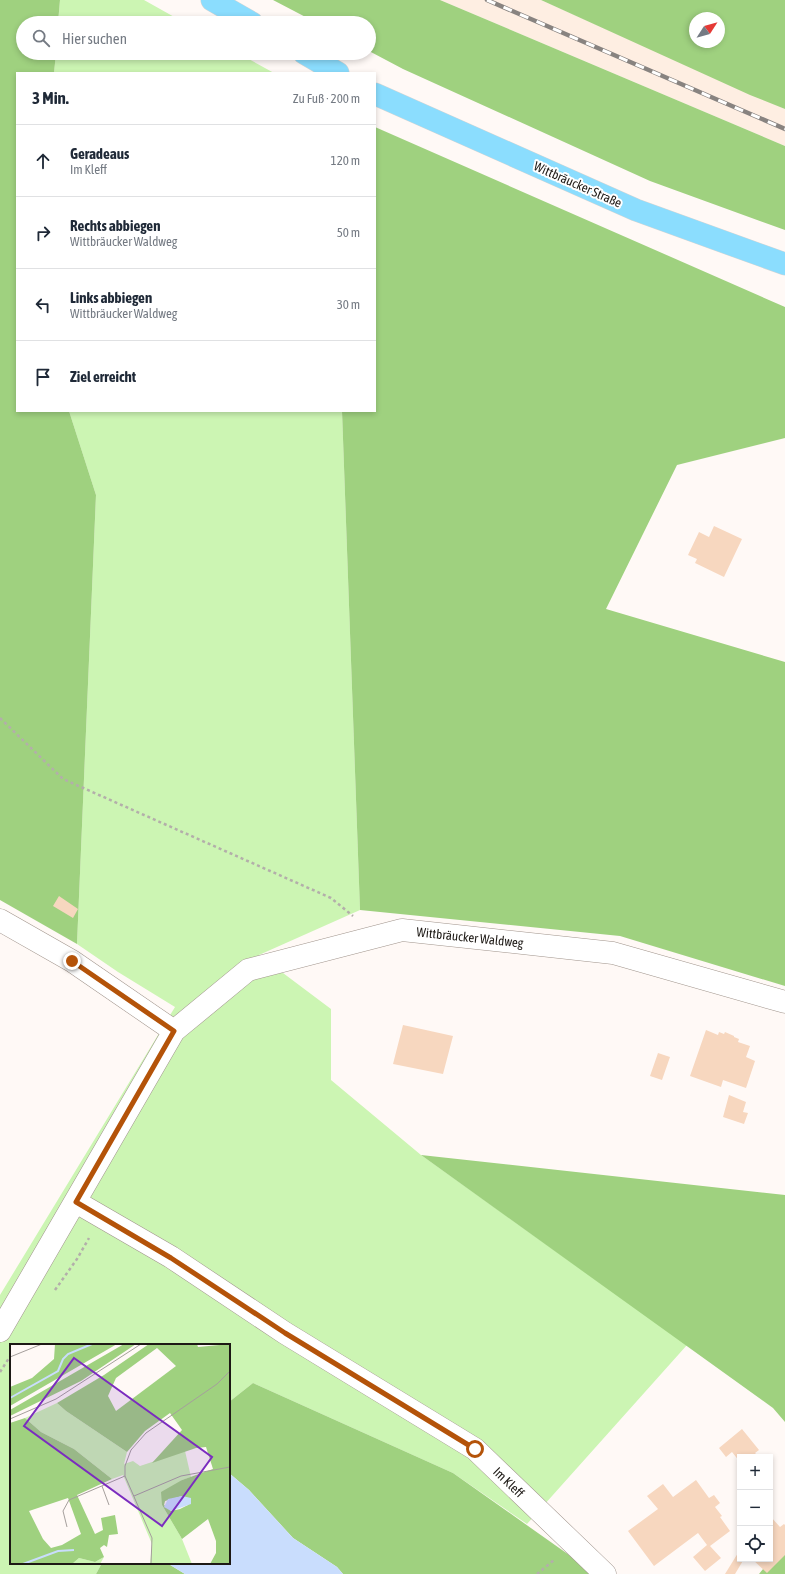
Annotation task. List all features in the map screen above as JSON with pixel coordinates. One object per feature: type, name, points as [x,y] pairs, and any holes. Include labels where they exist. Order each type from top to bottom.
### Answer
[{"type":"main road","points":[[212,0],[240,16]]},
{"type":"main road","points":[[316,60],[336,72]]},
{"type":"main road","name":"Wittbräucker Straße","points":[[376,94],[636,210],[785,264]]},
{"type":"street","points":[[0,920],[72,961],[174,1031]]},
{"type":"street","name":"Wittbräucker Waldweg","points":[[0,1332],[174,1031],[248,970],[402,930],[613,953],[785,1002]]},
{"type":"street","name":"Im Kleff","points":[[76,1202],[171,1258],[285,1333],[475,1449],[605,1574]]},
{"type":"path","points":[[0,718],[63,778],[331,898],[379,936]]},
{"type":"path","points":[[0,1372],[10,1357]]},
{"type":"shaded area","points":[[440,0],[541,0],[785,109],[785,146]]},
{"type":"green space","points":[[0,0],[60,0],[59,16],[16,16],[16,60],[55,60],[54,72],[16,72],[16,412],[69,412],[96,495],[77,944],[0,900]]},
{"type":"green space","points":[[60,0],[144,0],[173,16],[59,16]]},
{"type":"green space","points":[[273,0],[440,0],[785,146],[785,230],[650,181],[403,69],[376,55],[376,16],[304,16]]},
{"type":"green space","points":[[541,0],[785,0],[785,109],[750,95]]},
{"type":"green space","points":[[55,60],[251,60],[272,72],[54,72]]},
{"type":"green space","points":[[376,127],[785,307],[785,438],[677,465],[606,609],[785,662],[785,986],[620,936],[360,910],[342,412],[376,412]]},
{"type":"green space","points":[[69,412],[342,412],[360,910],[259,955],[331,1009],[331,1080],[421,1155],[687,1345],[527,1524],[453,1473],[253,1383],[230,1401],[230,1344],[10,1344],[10,1564],[101,1564],[96,1574],[0,1574],[0,1295],[175,1007],[118,972],[77,944],[96,495]]},
{"type":"green space","points":[[421,1155],[785,1195],[785,1422],[773,1408]]},
{"type":"green space","points":[[253,1383],[453,1473],[596,1574],[343,1574],[337,1567],[293,1538],[249,1490],[230,1474],[230,1401]]},
{"type":"green space","points":[[785,1541],[785,1574],[759,1574],[768,1562],[773,1562],[773,1556]]},
{"type":"green space","points":[[101,1564],[169,1564],[185,1574],[96,1574]]},
{"type":"water","points":[[230,1474],[249,1490],[293,1538],[337,1567],[343,1574],[185,1574],[169,1564],[230,1564]]},
{"type":"building","points":[[714,526],[742,539],[724,577],[695,563],[697,559],[688,555],[699,532],[709,537]]},
{"type":"building","points":[[59,896],[78,909],[73,918],[53,906]]},
{"type":"building","points":[[403,1025],[453,1036],[443,1074],[393,1064]]},
{"type":"building","points":[[706,1030],[718,1035],[719,1032],[724,1034],[725,1032],[739,1039],[738,1042],[750,1046],[746,1057],[755,1061],[746,1088],[723,1080],[721,1087],[690,1076]]},
{"type":"building","points":[[658,1053],[670,1057],[662,1080],[650,1076]]},
{"type":"building","points":[[729,1095],[746,1102],[743,1112],[748,1113],[744,1124],[723,1117]]},
{"type":"building","points":[[742,1429],[759,1450],[755,1453],[756,1454],[737,1454],[737,1458],[732,1452],[726,1457],[719,1448]]},
{"type":"building","points":[[696,1480],[709,1498],[714,1495],[720,1503],[715,1507],[730,1531],[710,1546],[721,1558],[705,1571],[693,1557],[707,1545],[698,1533],[654,1566],[628,1531],[658,1509],[647,1496],[663,1484],[673,1497]]},
{"type":"building","points":[[773,1519],[780,1527],[784,1524],[785,1525],[785,1555],[767,1573],[755,1562],[773,1562]]},
{"type":"building","points":[[737,1555],[737,1562],[742,1562],[735,1574],[725,1574]]},
{"type":"railway","points":[[487,0],[785,129]]},
{"type":"route","points":[[72,961],[174,1031],[76,1202],[171,1258],[285,1333],[475,1449]]}]
